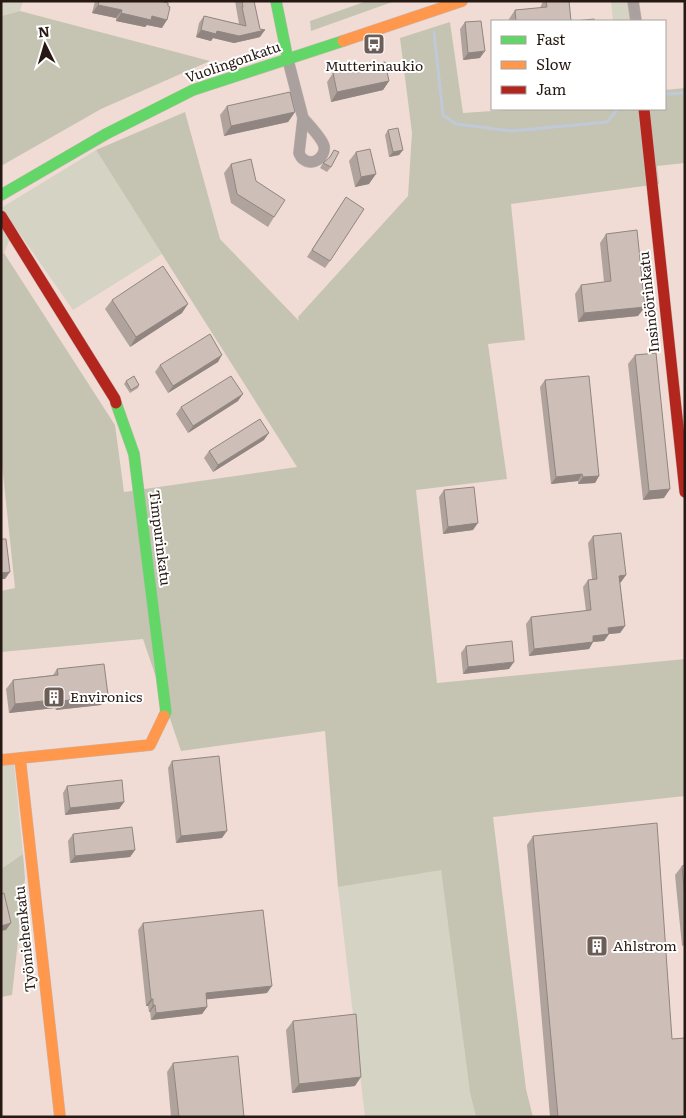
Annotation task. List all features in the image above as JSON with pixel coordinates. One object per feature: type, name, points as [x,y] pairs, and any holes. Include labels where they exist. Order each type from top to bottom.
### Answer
[{"type":"street","points":[[276,1],[302,118]]},
{"type":"street","name":"Vuolingonkatu","points":[[1,195],[106,134],[193,90],[462,1]]},
{"type":"street","points":[[633,1],[636,20]]},
{"type":"street","name":"Insinöörinkatu","points":[[644,110],[685,492]]},
{"type":"street","name":"Timpurinkatu","points":[[1,216],[115,399],[134,454],[166,712],[150,745],[1,760]]},
{"type":"street","name":"Työmiehenkatu","points":[[20,758],[60,1117]]},
{"type":"shaded area","points":[[1,1],[23,1],[20,11],[1,16]]},
{"type":"shaded area","points":[[611,1],[638,1],[640,20],[613,20]]},
{"type":"shaded area","points":[[96,150],[162,254],[73,310],[15,227],[4,253],[1,255],[1,208]]},
{"type":"shaded area","points":[[14,764],[23,854],[1,869],[1,766]]},
{"type":"shaded area","points":[[441,869],[470,1093],[476,1117],[365,1117],[338,887]]},
{"type":"green space","points":[[367,1],[395,1],[311,31],[310,21]]},
{"type":"green space","points":[[20,11],[210,61],[101,109],[1,166],[1,16]]},
{"type":"green space","points":[[450,22],[463,113],[506,110],[666,110],[666,90],[685,88],[685,163],[657,166],[659,184],[511,204],[525,340],[488,344],[507,479],[416,490],[437,683],[685,659],[685,796],[493,817],[526,1089],[533,1117],[476,1117],[470,1093],[441,870],[338,887],[325,731],[181,751],[143,639],[1,652],[1,591],[15,588],[1,455],[1,255],[4,253],[115,425],[124,492],[297,467],[96,150],[185,112],[220,239],[299,321],[298,317],[408,196],[412,133],[400,38]]},
{"type":"green space","points":[[23,854],[25,878],[12,995],[1,997],[1,869]]},
{"type":"building","points":[[99,1],[160,1],[168,3],[170,7],[167,20],[152,16],[151,20],[121,13],[122,10],[98,5]]},
{"type":"building","points":[[242,1],[254,1],[260,29],[265,30],[239,36],[217,31],[216,34],[201,30],[204,16],[246,26]]},
{"type":"building","points":[[546,1],[569,1],[571,20],[516,20],[515,10],[547,7]]},
{"type":"building","points":[[481,21],[485,51],[468,53],[465,22]]},
{"type":"building","points":[[385,62],[389,81],[337,92],[333,73]]},
{"type":"building","points":[[290,92],[295,112],[231,126],[227,106]]},
{"type":"building","points":[[398,128],[403,150],[393,152],[388,130]]},
{"type":"building","points":[[370,149],[376,174],[361,177],[356,152]]},
{"type":"building","points":[[334,150],[339,152],[331,167],[323,163]]},
{"type":"building","points":[[251,159],[256,181],[285,200],[274,217],[237,194],[231,164]]},
{"type":"building","points":[[346,197],[364,209],[330,261],[312,250]]},
{"type":"building","points":[[637,230],[645,307],[584,313],[581,285],[611,281],[606,234]]},
{"type":"building","points":[[163,266],[188,304],[136,337],[112,300]]},
{"type":"building","points":[[210,334],[222,355],[173,386],[160,365]]},
{"type":"building","points":[[656,353],[670,489],[649,491],[635,355]]},
{"type":"building","points":[[134,376],[139,385],[131,390],[126,381]]},
{"type":"building","points":[[231,376],[243,394],[193,426],[181,407]]},
{"type":"building","points":[[589,376],[599,476],[583,477],[582,474],[556,477],[545,380]]},
{"type":"building","points":[[260,419],[269,433],[218,465],[209,451]]},
{"type":"building","points":[[474,487],[478,523],[448,527],[444,490]]},
{"type":"building","points":[[621,533],[626,575],[619,576],[625,626],[608,628],[609,634],[593,636],[593,642],[534,649],[531,617],[591,610],[588,580],[597,579],[593,536]]},
{"type":"building","points":[[1,539],[6,539],[10,572],[1,573]]},
{"type":"building","points":[[512,641],[514,662],[468,667],[466,646]]},
{"type":"building","name":"Environics","points":[[104,664],[108,695],[62,701],[62,699],[15,704],[13,680],[58,675],[57,669]]},
{"type":"building","points":[[219,756],[227,831],[181,836],[172,761]]},
{"type":"building","points":[[122,780],[124,802],[70,808],[67,786]]},
{"type":"building","name":"Ahlstrom","points":[[657,823],[672,1039],[685,1038],[685,1117],[558,1117],[533,836]]},
{"type":"building","points":[[132,827],[135,850],[75,856],[73,834]]},
{"type":"building","points":[[685,865],[685,899],[682,866]]},
{"type":"building","points":[[4,893],[11,923],[1,926],[1,894]]},
{"type":"building","points":[[263,910],[272,986],[206,993],[207,1007],[156,1013],[153,999],[151,999],[143,923]]},
{"type":"building","points":[[356,1014],[361,1077],[299,1084],[293,1021]]},
{"type":"building","points":[[238,1056],[244,1117],[179,1117],[173,1063]]},
{"type":"waterway","points":[[434,32],[443,115],[456,124],[512,131],[607,122],[617,110]]},
{"type":"waterway","points":[[666,94],[685,93]]},
{"type":"traffic: fast","points":[[276,1],[288,60]]},
{"type":"traffic: fast","points":[[1,195],[106,134],[193,90],[343,41]]},
{"type":"traffic: fast","points":[[116,403],[134,454],[166,712],[164,716]]},
{"type":"traffic: slow","points":[[343,41],[462,1]]},
{"type":"traffic: slow","points":[[1,760],[150,745],[164,716]]},
{"type":"traffic: slow","points":[[20,758],[60,1117]]},
{"type":"traffic: jam","points":[[644,110],[685,492]]},
{"type":"traffic: jam","points":[[1,216],[116,403]]},
{"type":"place","name":"Mutterinaukio","points":[[374,44]]},
{"type":"place","name":"Environics","points":[[54,697]]},
{"type":"place","name":"Ahlstrom","points":[[597,946]]}]
